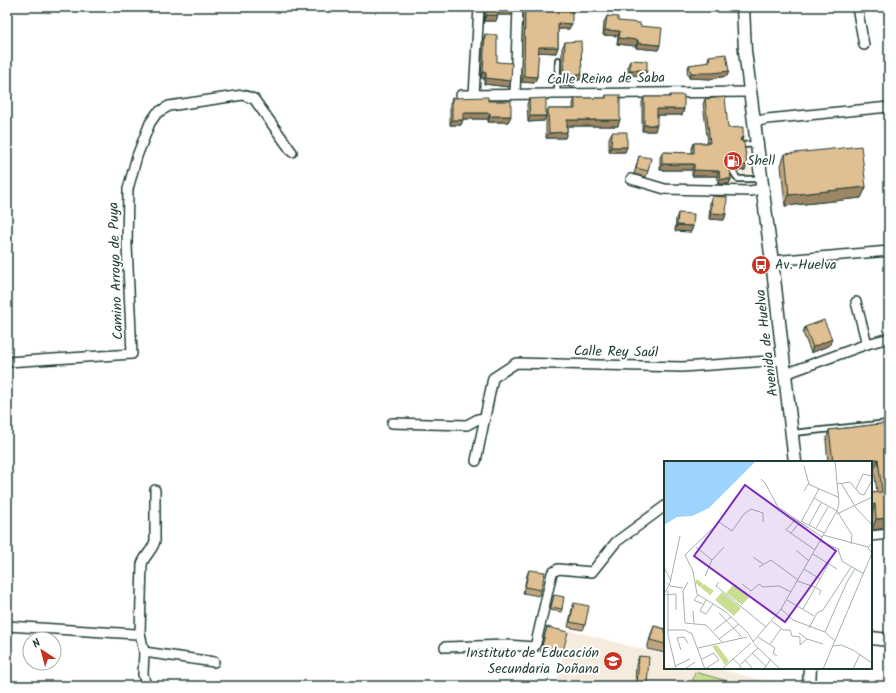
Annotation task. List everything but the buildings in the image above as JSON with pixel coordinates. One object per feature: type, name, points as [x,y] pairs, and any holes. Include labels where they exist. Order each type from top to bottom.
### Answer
[{"type":"street","points":[[474,95],[479,7]]},
{"type":"street","points":[[515,94],[518,7]]},
{"type":"street","name":"Avenida de Huelva","points":[[744,7],[745,51],[772,261],[795,461]]},
{"type":"street","points":[[857,7],[864,45]]},
{"type":"street","name":"Calle Reina de Saba","points":[[461,95],[750,92]]},
{"type":"street","name":"Camino Arroyo de Puya","points":[[7,362],[132,354],[127,245],[128,188],[137,156],[150,123],[157,113],[169,106],[243,95],[254,99],[292,152]]},
{"type":"street","points":[[754,122],[767,119],[889,107]]},
{"type":"street","points":[[631,179],[666,189],[750,190],[761,184]]},
{"type":"street","points":[[772,261],[889,251]]},
{"type":"street","points":[[856,302],[867,344]]},
{"type":"street","points":[[785,374],[867,344],[889,338]]},
{"type":"street","name":"Calle Rey Saúl","points":[[476,461],[493,378],[516,363],[682,367],[784,360]]},
{"type":"street","points":[[392,424],[467,425],[478,419],[485,418]]},
{"type":"street","points":[[146,686],[143,674],[144,652],[140,633],[142,564],[154,547],[155,490]]},
{"type":"street","points":[[445,647],[507,645],[534,647],[552,573],[558,569],[592,572],[616,542],[664,507]]},
{"type":"street","points":[[872,536],[889,534]]},
{"type":"street","points":[[7,626],[136,634],[140,633]]},
{"type":"street","points":[[872,638],[889,640]]},
{"type":"street","points":[[144,652],[214,662]]},
{"type":"street","points":[[809,686],[810,669]]},
{"type":"lane","points":[[557,94],[558,60]]},
{"type":"lane","points":[[742,145],[756,144]]},
{"type":"lane","points":[[733,172],[738,179],[761,184]]},
{"type":"lane","points":[[792,433],[889,423]]},
{"type":"shaded area","name":"Shell","points":[[745,132],[754,188],[718,187],[714,134]]},
{"type":"shaded area","name":"Instituto de Educación Secundaria Doñana","points":[[569,630],[664,655],[664,669],[720,669],[785,686],[556,686]]},
{"type":"green space","points":[[695,672],[731,682],[730,686],[691,686]]},
{"type":"place","name":"Shell","points":[[733,161]]},
{"type":"place","name":"Av. Huelva","points":[[761,265]]},
{"type":"place","name":"Instituto de Educación Secundaria Doñana","points":[[613,661]]}]
